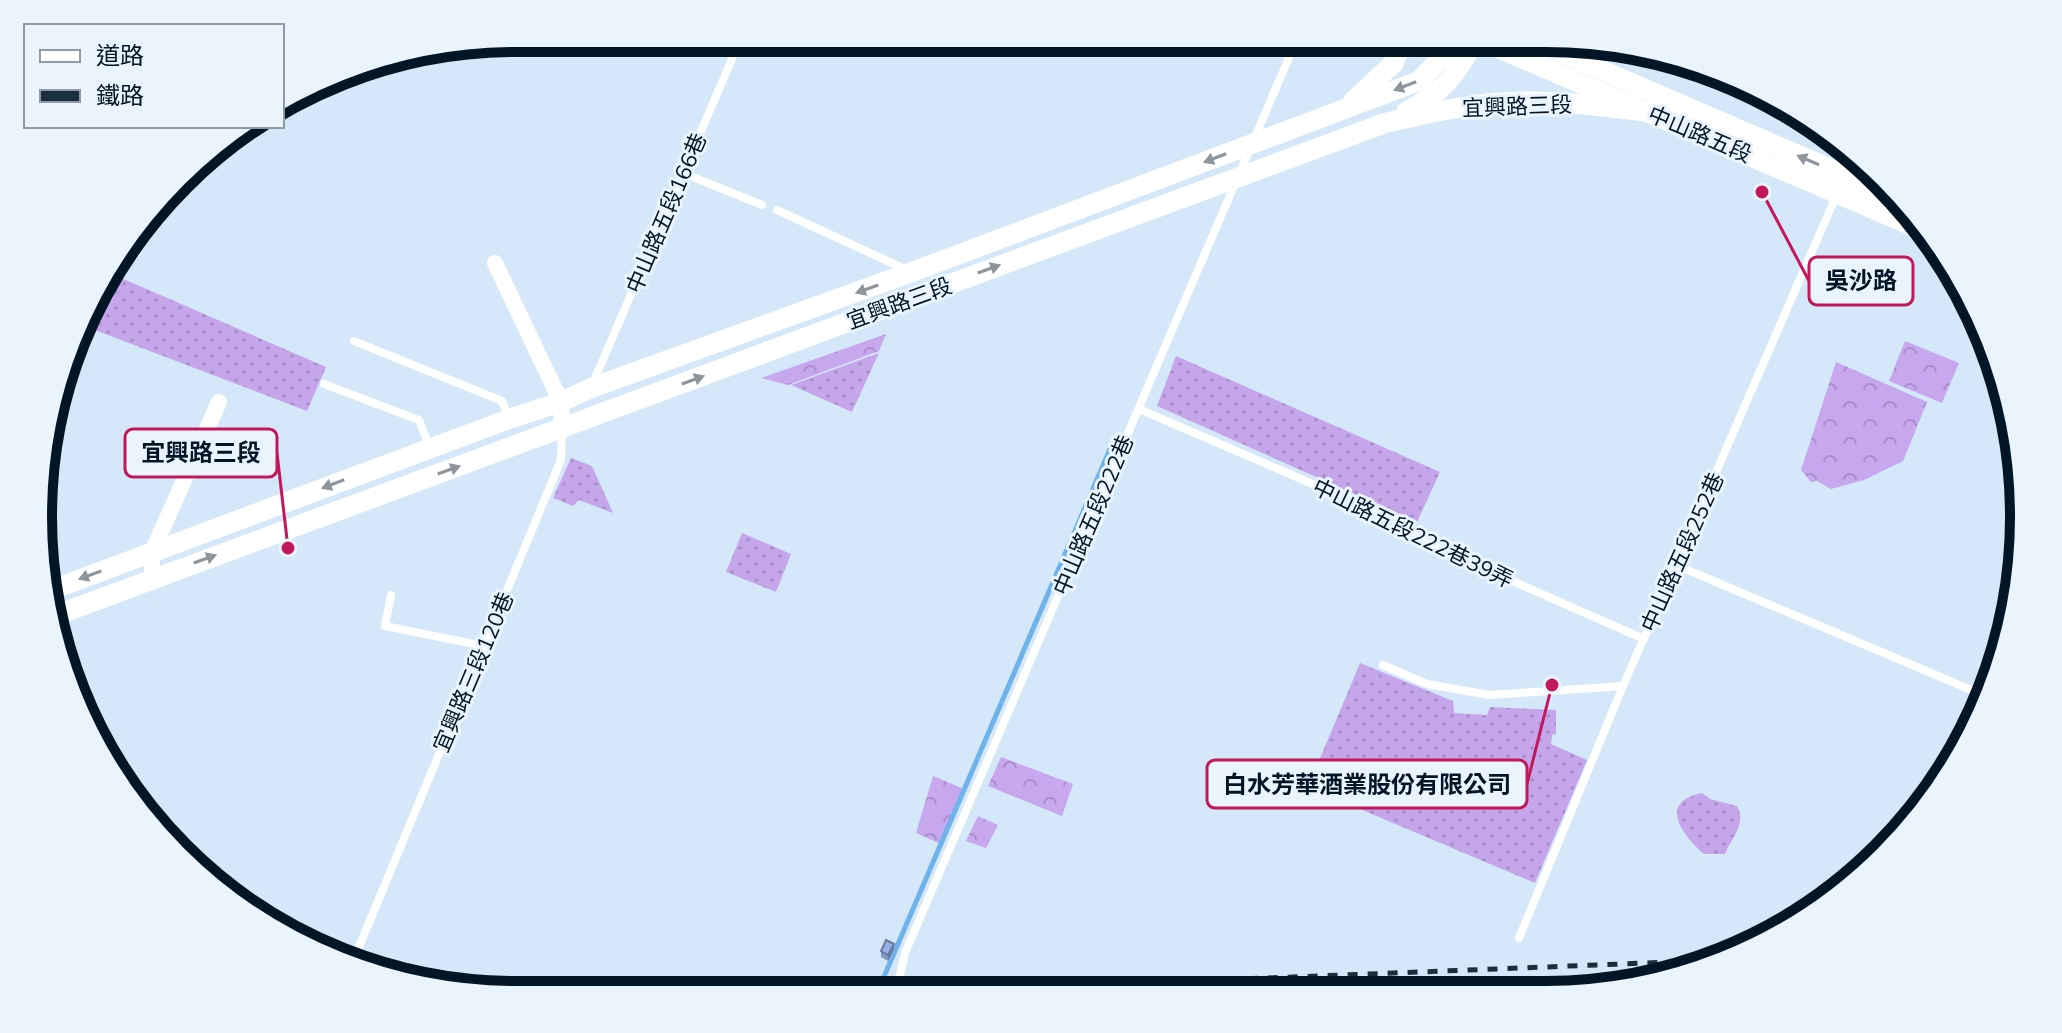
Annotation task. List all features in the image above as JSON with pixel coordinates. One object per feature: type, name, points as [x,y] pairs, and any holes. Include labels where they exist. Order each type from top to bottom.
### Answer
[{"type":"street","name":"宜興路三段","points":[[1340,110],[1394,63],[1398,52]]},
{"type":"street","name":"宜興路三段","points":[[58,588],[1419,81],[1445,52]]},
{"type":"street","name":"宜興路三段","points":[[1385,123],[1432,98],[1445,86],[1469,52]]},
{"type":"street","name":"中山路五段","points":[[1507,52],[1650,112],[1877,191]]},
{"type":"street","name":"中山路五段","points":[[1559,52],[1843,179],[1899,215]]},
{"type":"street","name":"宜興路三段","points":[[62,613],[1385,123],[1444,110],[1497,103],[1583,104],[1650,112]]},
{"type":"street","points":[[495,263],[561,402],[562,429]]},
{"type":"street","points":[[152,579],[152,552],[219,402]]},
{"type":"lane","name":"中山路五段166巷","points":[[591,388],[735,52]]},
{"type":"lane","name":"中山路五段222巷","points":[[899,981],[905,953],[1291,52]]},
{"type":"lane","points":[[683,173],[762,205]]},
{"type":"lane","name":"中山路五段252巷","points":[[1519,938],[1623,686],[1843,179]]},
{"type":"lane","points":[[777,210],[912,272]]},
{"type":"lane","points":[[354,341],[502,401],[509,419]]},
{"type":"lane","points":[[324,384],[419,420],[430,448]]},
{"type":"lane","name":"宜興路三段120巷","points":[[357,952],[561,460],[562,429],[591,388]]},
{"type":"lane","name":"中山路五段222巷39弄","points":[[1139,409],[1403,523],[1422,541],[1644,639]]},
{"type":"lane","points":[[1676,565],[1976,692]]},
{"type":"lane","points":[[391,595],[385,626],[484,646]]},
{"type":"lane","points":[[1383,665],[1427,684],[1489,695],[1623,686]]},
{"type":"shaded area","points":[[118,277],[326,367],[307,411],[92,329]]},
{"type":"shaded area","points":[[879,353],[852,412],[791,385]]},
{"type":"shaded area","points":[[1176,356],[1440,472],[1417,522],[1157,406]]},
{"type":"shaded area","points":[[571,458],[592,466],[613,513],[579,500],[573,506],[553,498]]},
{"type":"shaded area","points":[[742,533],[791,554],[776,592],[726,572]]},
{"type":"shaded area","points":[[1360,663],[1453,701],[1454,713],[1487,715],[1490,707],[1556,710],[1556,734],[1552,735],[1551,744],[1587,760],[1535,883],[1308,787]]},
{"type":"shaded area","points":[[1702,793],[1710,799],[1737,806],[1740,813],[1739,825],[1725,854],[1704,854],[1688,837],[1678,819],[1677,811],[1681,804],[1689,797]]},
{"type":"green space","points":[[886,334],[879,351],[788,385],[761,378]]},
{"type":"green space","points":[[1905,341],[1959,363],[1942,403],[1889,381]]},
{"type":"green space","points":[[1836,362],[1927,402],[1903,461],[1864,480],[1831,489],[1817,481],[1811,482],[1801,470]]},
{"type":"green space","points":[[1001,757],[1073,784],[1062,816],[988,786]]},
{"type":"green space","points":[[933,776],[964,789],[941,844],[916,833]]},
{"type":"green space","points":[[978,816],[998,825],[986,848],[966,841]]},
{"type":"building","points":[[886,940],[894,944],[888,955],[881,951]]},
{"type":"waterway","points":[[825,981],[883,979],[1113,442]]},
{"type":"railway","points":[[1191,981],[1676,962]]},
{"type":"railway","points":[[1500,981],[1603,977]]},
{"type":"place","name":"吳沙路","points":[[1762,192]]},
{"type":"place","name":"宜興路三段","points":[[288,548]]},
{"type":"place","name":"白水芳華酒業股份有限公司","points":[[1552,685]]}]
